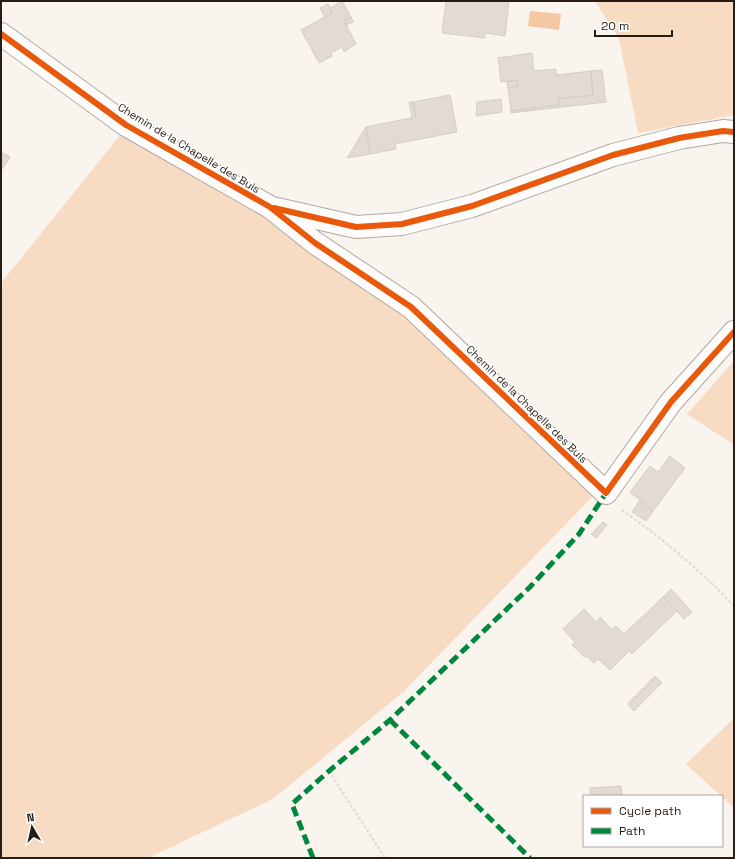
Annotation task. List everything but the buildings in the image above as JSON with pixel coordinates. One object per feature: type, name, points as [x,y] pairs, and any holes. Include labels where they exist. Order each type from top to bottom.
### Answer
[{"type":"street","name":"Chemin de la Chapelle des Buis","points":[[1,34],[126,125],[270,207],[316,243],[411,307],[606,493]]},
{"type":"street","name":"Chemin de la Chapelle des Buis","points":[[270,207],[356,227],[402,224],[472,206],[613,155],[679,138],[734,132]]},
{"type":"street","points":[[606,493],[671,402],[734,332]]},
{"type":"path","points":[[606,493],[610,502],[655,533],[720,590],[734,606]]},
{"type":"path","points":[[329,771],[385,858]]},
{"type":"shaded area","points":[[595,1],[734,1],[734,115],[638,133],[619,39]]},
{"type":"shaded area","points":[[530,11],[561,14],[559,30],[528,26]]},
{"type":"shaded area","points":[[122,133],[243,201],[418,323],[594,495],[403,692],[273,799],[148,858],[1,858],[1,283]]},
{"type":"shaded area","points":[[734,361],[734,445],[687,414]]},
{"type":"shaded area","points":[[734,718],[734,808],[723,798],[723,795],[720,795],[686,764]]},
{"type":"marked path","points":[[313,858],[292,804],[390,720],[530,587],[579,534],[606,493]]},
{"type":"marked path","points":[[390,720],[530,858]]},
{"type":"cycle path","points":[[1,34],[126,125],[270,207],[315,243],[411,307],[606,493],[671,402],[734,332]]},
{"type":"cycle path","points":[[274,208],[356,227],[402,224],[472,206],[613,155],[679,138],[723,131],[734,132]]}]
